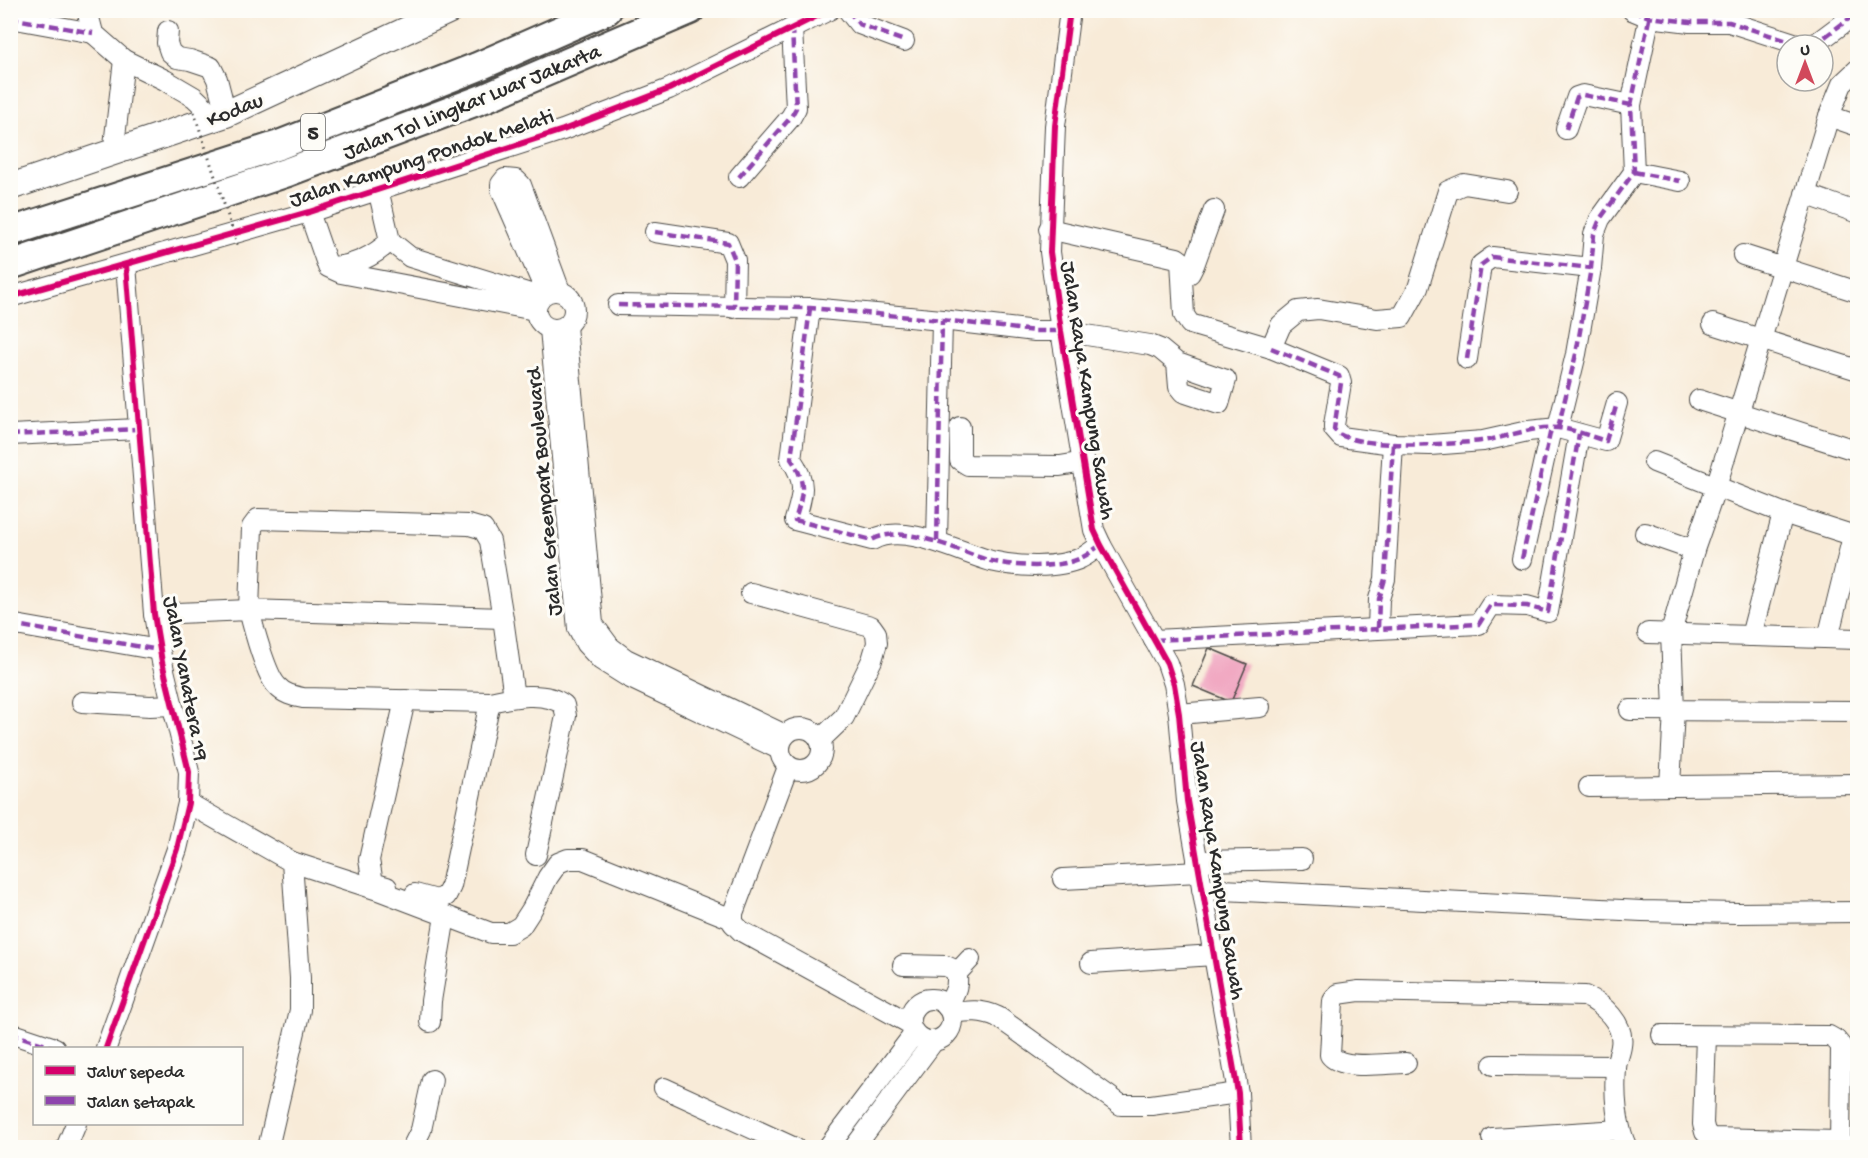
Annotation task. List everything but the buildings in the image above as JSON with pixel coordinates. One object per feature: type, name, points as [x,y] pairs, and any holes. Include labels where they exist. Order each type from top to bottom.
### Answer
[{"type":"highway","name":"Jalan Tol Lingkar Luar Jakarta","points":[[10,232],[279,145],[477,67],[607,10]]},
{"type":"highway","name":"Jalan Tol Lingkar Luar Jakarta","points":[[10,265],[288,172],[463,106],[690,10]]},
{"type":"main road","name":"Kodau","points":[[10,187],[113,154],[212,114],[450,10]]},
{"type":"street","points":[[87,10],[93,33]]},
{"type":"street","name":"Jalan Kampung Pondok Melati","points":[[10,297],[309,212],[563,130],[669,89],[829,10]]},
{"type":"street","points":[[848,10],[859,24],[904,40]]},
{"type":"street","name":"Jalan Raya Kampung Sawah","points":[[1070,10],[1054,126],[1050,252],[1067,332],[1094,530],[1167,663],[1174,684],[1187,801],[1238,1093],[1241,1148]]},
{"type":"street","points":[[1830,33],[1857,12]]},
{"type":"street","points":[[1522,558],[1554,428],[1576,354],[1591,268],[1594,234],[1600,219],[1634,172],[1631,105],[1644,13],[1690,22],[1729,22],[1775,37]]},
{"type":"street","points":[[10,18],[93,33],[124,60],[194,97],[212,114]]},
{"type":"street","points":[[739,177],[791,117],[796,108],[792,28]]},
{"type":"street","points":[[168,31],[167,43],[170,52],[177,58],[211,68],[217,79],[212,114]]},
{"type":"street","points":[[113,154],[124,60]]},
{"type":"street","points":[[1670,786],[1674,710],[1671,633],[1694,550],[1716,487],[1829,116],[1842,84],[1857,69]]},
{"type":"street","points":[[1566,129],[1577,97],[1583,95],[1631,105]]},
{"type":"street","points":[[1829,116],[1857,126]]},
{"type":"street","points":[[1634,172],[1680,181]]},
{"type":"street","points":[[309,212],[328,267],[342,273],[419,288],[545,298],[569,297],[574,307],[573,317],[558,328],[539,322],[545,298],[521,186],[516,180],[505,179],[501,184],[501,189],[545,298]]},
{"type":"street","points":[[1271,348],[1281,325],[1298,311],[1318,309],[1377,319],[1402,317],[1418,288],[1448,191],[1464,184],[1507,191]]},
{"type":"street","points":[[378,189],[390,241],[410,257],[545,298]]},
{"type":"street","points":[[1805,194],[1857,213]]},
{"type":"street","points":[[1183,278],[1190,273],[1214,210]]},
{"type":"street","points":[[1049,229],[1177,258],[1183,265],[1184,315],[1190,324],[1271,348],[1339,376],[1341,383],[1334,425],[1337,435],[1341,437],[1393,444],[1430,445],[1483,441],[1554,428],[1606,441],[1617,403]]},
{"type":"street","points":[[655,232],[728,243],[735,260],[734,308]]},
{"type":"street","points":[[328,267],[356,263],[368,258],[390,241]]},
{"type":"street","points":[[1743,255],[1857,292]]},
{"type":"street","points":[[1467,359],[1481,265],[1485,261],[1492,257],[1591,268]]},
{"type":"street","points":[[419,288],[427,264]]},
{"type":"street","name":"Jalan Yanatera 19","points":[[106,1047],[177,849],[188,803],[189,772],[159,650],[154,614],[126,265]]},
{"type":"street","points":[[618,305],[810,308],[942,320],[1035,332],[1067,332],[1150,345],[1160,349],[1177,363]]},
{"type":"street","points":[[810,308],[791,459],[800,472],[803,485],[795,520],[872,540],[881,534],[913,536],[937,541],[998,563],[1054,565],[1081,558],[1101,545]]},
{"type":"street","points":[[937,541],[942,320]]},
{"type":"street","points":[[1713,324],[1857,370]]},
{"type":"street","name":"Jalan Greenpark Boulevard","points":[[558,328],[593,624],[610,647],[626,659],[788,755]]},
{"type":"street","points":[[1699,400],[1857,451]]},
{"type":"street","points":[[960,427],[960,460],[968,465],[1060,466],[1084,462]]},
{"type":"street","points":[[10,435],[138,429]]},
{"type":"street","points":[[1154,640],[1479,624],[1491,605],[1527,606],[1548,612],[1579,434]]},
{"type":"street","points":[[1378,628],[1379,599],[1385,579],[1393,444]]},
{"type":"street","points":[[1654,462],[1783,513],[1855,536],[1828,638]]},
{"type":"street","points":[[1751,636],[1783,513]]},
{"type":"street","points":[[514,697],[490,541],[483,529],[469,525],[258,519],[252,527],[249,610],[276,686],[289,695],[303,698],[490,702],[514,697],[557,700],[564,705],[566,716],[536,855]]},
{"type":"street","points":[[1646,533],[1694,550]]},
{"type":"street","points":[[751,593],[871,626],[876,633],[877,643],[872,660],[844,717],[820,740]]},
{"type":"street","points":[[154,614],[249,610],[503,618]]},
{"type":"street","points":[[10,624],[159,650]]},
{"type":"street","points":[[1648,633],[1857,639]]},
{"type":"street","points":[[405,700],[369,860],[370,872],[373,883],[437,900],[446,896],[451,886],[490,702]]},
{"type":"street","points":[[82,702],[172,705]]},
{"type":"street","points":[[1179,714],[1260,707]]},
{"type":"street","points":[[1630,710],[1857,711]]},
{"type":"street","points":[[788,755],[813,767],[822,755],[820,740],[811,730],[797,728],[733,913],[733,923],[741,931],[911,1023]]},
{"type":"street","points":[[788,755],[745,906],[747,920],[911,1023],[923,1040],[933,1042],[940,1040],[949,1031],[951,1025],[949,1010],[963,966],[951,968],[930,957],[903,965]]},
{"type":"street","points":[[1589,787],[1857,784]]},
{"type":"street","points":[[188,803],[292,862],[378,890],[491,933],[509,933],[521,926],[548,877],[558,863],[568,859],[583,859],[732,919]]},
{"type":"street","points":[[1063,879],[1200,874],[1302,859]]},
{"type":"street","points":[[268,1148],[300,1010],[292,862]]},
{"type":"street","points":[[1200,874],[1642,911],[1857,912]]},
{"type":"street","points":[[430,1022],[445,916]]},
{"type":"street","points":[[1091,963],[1215,955]]},
{"type":"street","points":[[1407,1063],[1347,1064],[1333,1059],[1330,1055],[1333,1000],[1338,994],[1359,991],[1585,996],[1594,1000],[1608,1012],[1617,1025],[1622,1045],[1616,1066],[1616,1092],[1624,1139],[1492,1138]]},
{"type":"street","points":[[825,1147],[911,1023],[915,1005],[928,999],[935,999],[949,1010],[974,1010],[998,1017],[1121,1105],[1150,1106],[1238,1093]]},
{"type":"street","points":[[10,1033],[52,1047]]},
{"type":"street","points":[[1662,1035],[1829,1036],[1836,1040],[1841,1046],[1840,1144],[1711,1138],[1705,1132],[1703,1124],[1706,1036]]},
{"type":"street","points":[[854,1148],[933,1042]]},
{"type":"street","points":[[1493,1065],[1616,1066]]},
{"type":"street","points":[[412,1148],[421,1130],[432,1080]]},
{"type":"street","points":[[664,1088],[795,1148]]},
{"type":"street","points":[[66,1148],[76,1125]]},
{"type":"path","points":[[212,114],[238,247]]},
{"type":"marked path","points":[[848,10],[859,24],[904,41]]},
{"type":"marked path","points":[[1632,10],[1649,17],[1690,22],[1729,22],[1775,37]]},
{"type":"marked path","points":[[1558,428],[1576,354],[1591,268],[1594,234],[1600,219],[1634,172],[1631,105],[1651,10]]},
{"type":"marked path","points":[[1830,33],[1858,12]]},
{"type":"marked path","points":[[10,18],[93,33]]},
{"type":"marked path","points":[[739,177],[791,117],[796,108],[792,28]]},
{"type":"marked path","points":[[1566,129],[1577,97],[1583,95],[1631,105]]},
{"type":"marked path","points":[[1634,172],[1680,181]]},
{"type":"marked path","points":[[655,232],[728,243],[735,260],[734,308]]},
{"type":"marked path","points":[[1467,359],[1481,265],[1492,257],[1591,268]]},
{"type":"marked path","points":[[618,305],[810,308],[1035,331],[1061,331]]},
{"type":"marked path","points":[[810,308],[791,459],[800,475],[802,488],[795,520],[872,540],[885,535],[915,536],[991,561],[1012,565],[1037,566],[1072,562],[1101,545]]},
{"type":"marked path","points":[[937,541],[942,320]]},
{"type":"marked path","points":[[1271,348],[1339,376],[1341,383],[1334,429],[1343,436],[1359,441],[1403,444],[1468,442],[1548,428],[1570,430],[1606,441],[1617,403]]},
{"type":"marked path","points":[[10,435],[138,429]]},
{"type":"marked path","points":[[1522,559],[1551,429]]},
{"type":"marked path","points":[[1154,640],[1479,624],[1491,605],[1527,606],[1548,612],[1579,434]]},
{"type":"marked path","points":[[1378,628],[1379,599],[1385,579],[1393,444]]},
{"type":"marked path","points":[[10,624],[159,650]]},
{"type":"marked path","points":[[10,1033],[52,1047]]},
{"type":"cycle path","points":[[10,297],[309,212],[563,130],[669,89],[829,10]]},
{"type":"cycle path","points":[[1070,10],[1055,126],[1050,252],[1061,331],[1094,530],[1167,663],[1174,684],[1187,801],[1238,1093],[1241,1148]]},
{"type":"cycle path","points":[[106,1047],[177,849],[188,803],[189,772],[162,662],[154,614],[126,265]]}]
